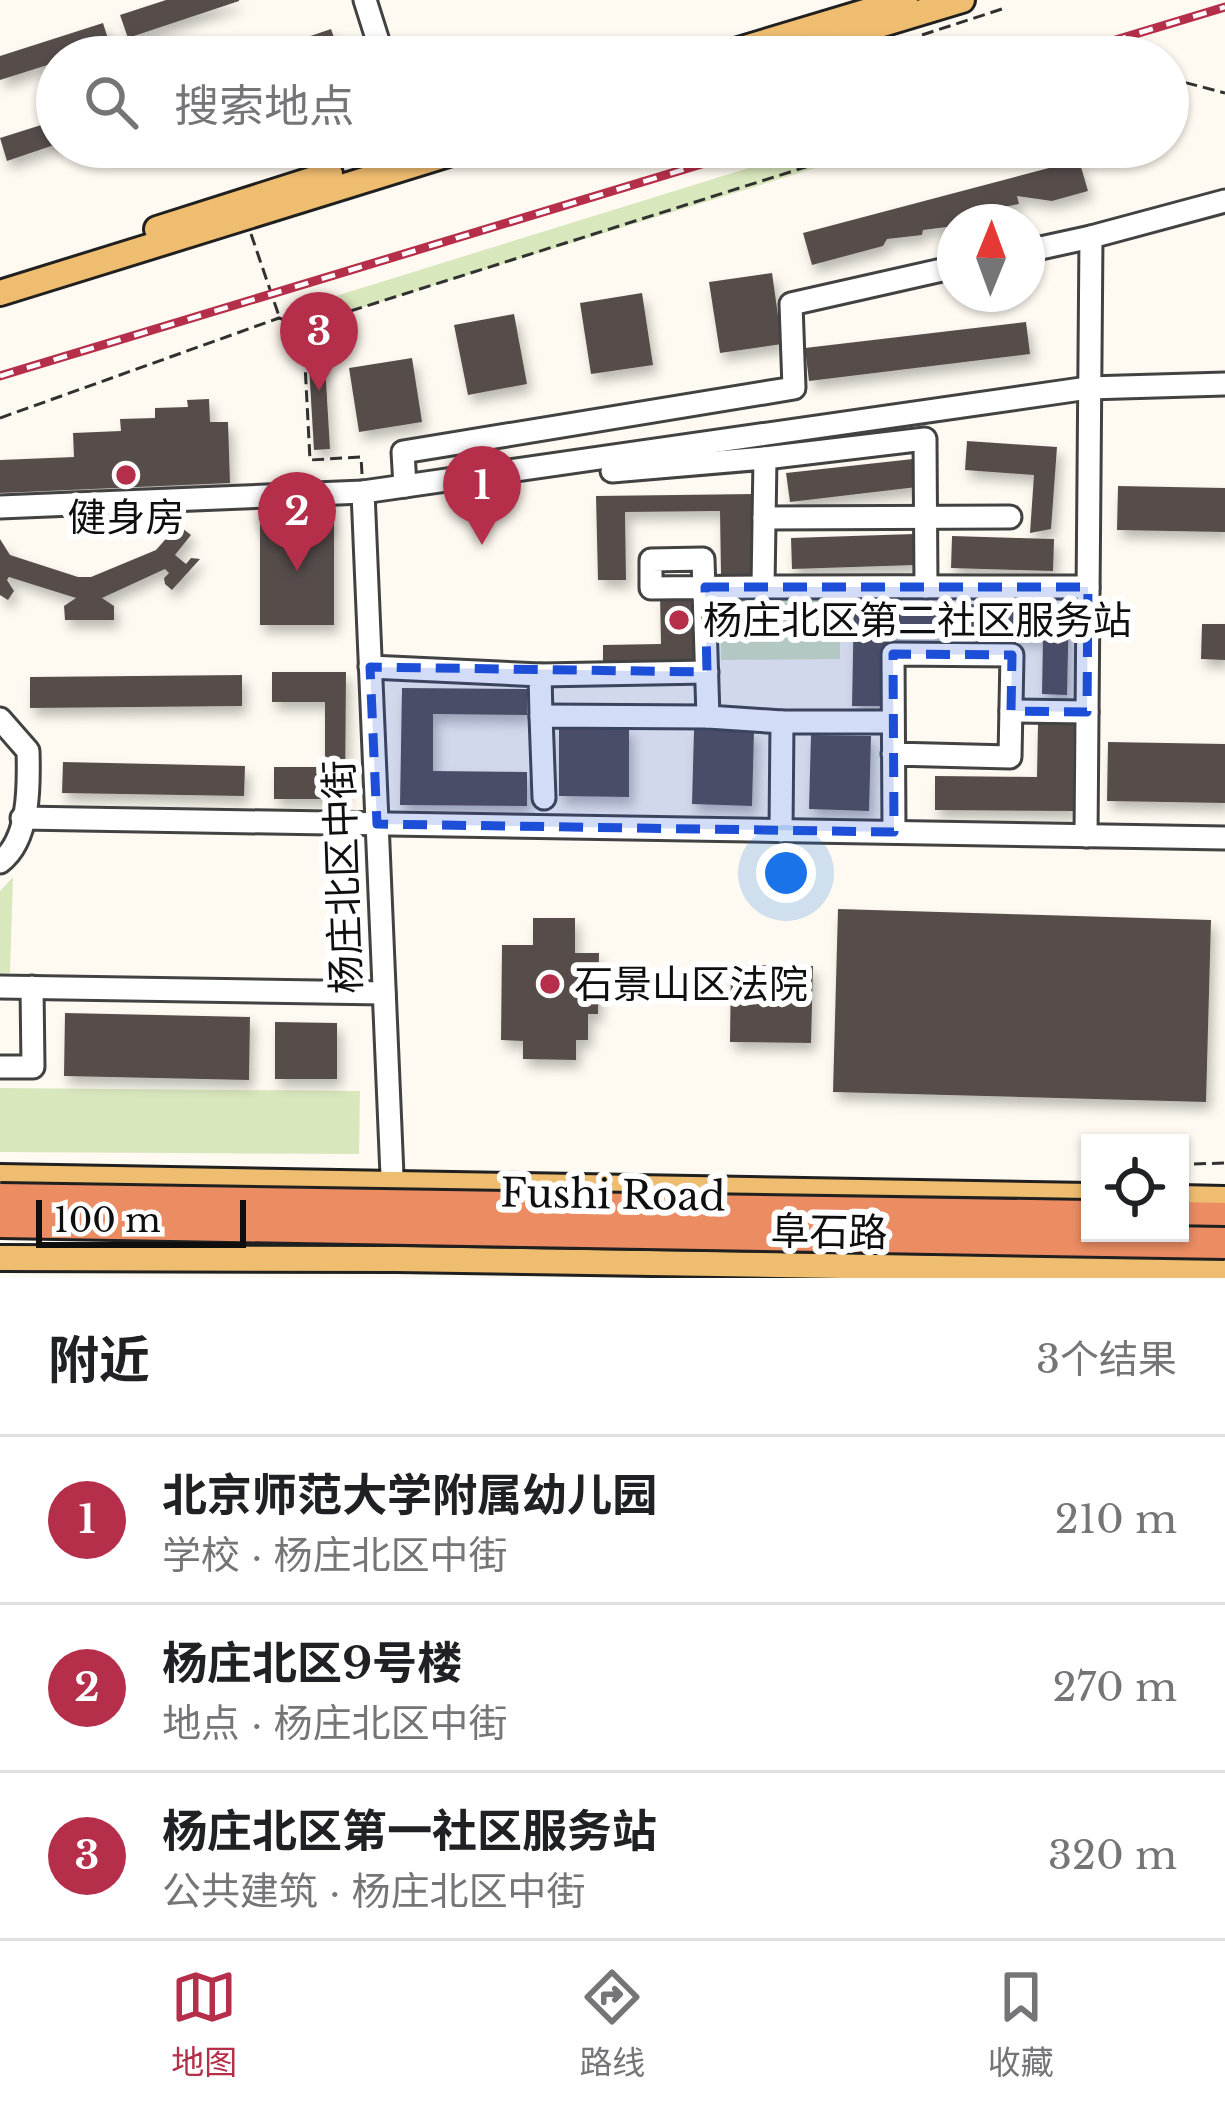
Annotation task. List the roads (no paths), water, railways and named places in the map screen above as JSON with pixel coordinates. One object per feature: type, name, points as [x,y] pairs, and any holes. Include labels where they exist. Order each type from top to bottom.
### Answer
[{"type":"highway","name":"Fushi Road","points":[[0,1199],[1081,1216]]},
{"type":"highway","points":[[1189,1217],[1225,1218]]},
{"type":"highway","name":"Fushi Road","points":[[0,1222],[1225,1243]]},
{"type":"main road","points":[[785,36],[905,0]]},
{"type":"main road","points":[[843,36],[962,0]]},
{"type":"main road","points":[[0,278],[361,168]]},
{"type":"main road","points":[[0,293],[247,218],[373,168]]},
{"type":"main road","name":"阜石路","points":[[0,1177],[1081,1196]]},
{"type":"main road","points":[[1189,1198],[1225,1199]]},
{"type":"main road","name":"阜石路","points":[[0,1258],[397,1259],[684,1272],[1225,1272]]},
{"type":"street","points":[[365,0],[376,36]]},
{"type":"street","points":[[1045,247],[1225,201]]},
{"type":"street","points":[[1086,836],[1090,237]]},
{"type":"street","points":[[405,486],[403,452],[794,388],[791,304],[937,271]]},
{"type":"street","points":[[0,507],[363,492],[1088,388],[1225,384]]},
{"type":"street","points":[[612,471],[925,439],[926,587]]},
{"type":"street","points":[[763,587],[765,458]]},
{"type":"street","name":"杨庄北区中街","points":[[363,492],[397,1259]]},
{"type":"street","points":[[764,518],[1010,517]]},
{"type":"street","points":[[708,717],[705,587],[1088,587]]},
{"type":"street","points":[[893,754],[1010,757],[1012,655],[893,655],[893,754],[894,832]]},
{"type":"street","points":[[370,667],[540,675],[707,672]]},
{"type":"street","points":[[540,675],[544,797]]},
{"type":"street","points":[[1011,711],[1087,712]]},
{"type":"street","points":[[541,716],[884,722]]},
{"type":"street","points":[[0,719],[28,752],[28,798],[9,855],[0,862]]},
{"type":"street","points":[[781,831],[782,722]]},
{"type":"street","points":[[22,818],[1225,838]]},
{"type":"street","points":[[0,987],[384,993]]},
{"type":"street","points":[[0,1067],[34,1067],[32,987]]},
{"type":"railway","points":[[1129,36],[1225,7]]},
{"type":"railway","points":[[0,376],[688,168]]},
{"type":"place","name":"杨庄北区第一社区服务站","points":[[319,391]]},
{"type":"place","name":"健身房","points":[[126,475]]},
{"type":"place","name":"北京师范大学附属幼儿园","points":[[482,545]]},
{"type":"place","name":"杨庄北区9号楼","points":[[297,571]]},
{"type":"place","name":"杨庄北区第二社区服务站","points":[[679,620]]},
{"type":"place","name":"石景山区法院","points":[[550,984]]}]
